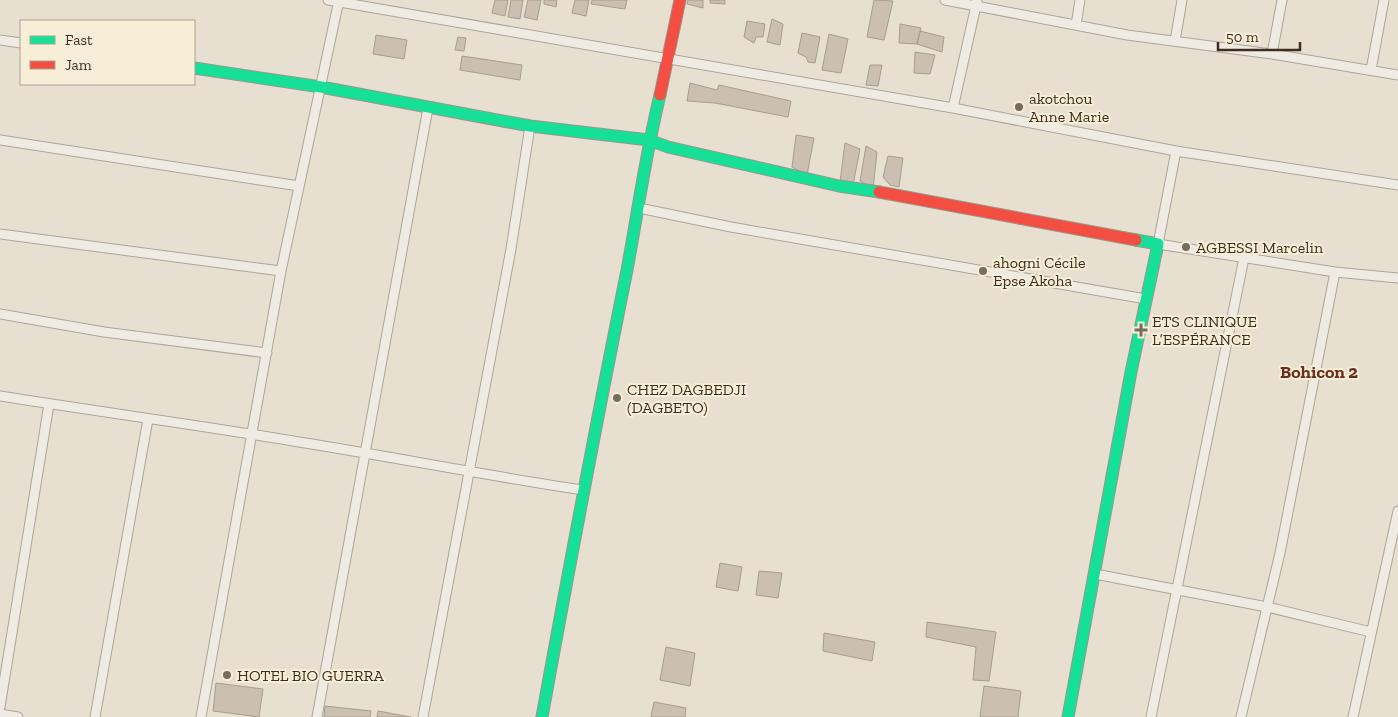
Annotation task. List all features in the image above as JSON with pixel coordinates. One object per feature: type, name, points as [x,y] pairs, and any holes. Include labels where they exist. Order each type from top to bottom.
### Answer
[{"type":"street","points":[[328,0],[953,108],[1176,151],[1398,186]]},
{"type":"street","points":[[542,717],[583,490],[639,208],[649,140],[669,59],[680,0]]},
{"type":"street","points":[[945,0],[977,3],[1076,25],[1175,42],[1272,54],[1398,74]]},
{"type":"street","points":[[1076,25],[1080,0]]},
{"type":"street","points":[[1175,42],[1182,0]]},
{"type":"street","points":[[1272,54],[1282,0]]},
{"type":"street","points":[[1371,70],[1384,0]]},
{"type":"street","points":[[201,717],[281,271],[339,1]]},
{"type":"street","points":[[953,108],[977,3]]},
{"type":"street","points":[[0,40],[20,43]]},
{"type":"street","points":[[195,68],[321,87],[530,126],[649,140],[668,147],[839,186],[916,198],[1158,244],[1335,272],[1398,278]]},
{"type":"street","points":[[317,717],[428,108]]},
{"type":"street","points":[[423,717],[511,249],[530,126]]},
{"type":"street","points":[[0,140],[299,186]]},
{"type":"street","points":[[1068,717],[1146,299],[1176,151]]},
{"type":"street","points":[[639,208],[731,227],[1146,299]]},
{"type":"street","points":[[0,234],[281,271]]},
{"type":"street","points":[[1151,717],[1244,258]]},
{"type":"street","points":[[1241,717],[1280,553],[1335,272]]},
{"type":"street","points":[[0,314],[104,332],[267,353]]},
{"type":"street","points":[[0,396],[366,452],[469,473],[583,490]]},
{"type":"street","points":[[0,707],[49,404]]},
{"type":"street","points":[[95,717],[148,419]]},
{"type":"street","points":[[1353,717],[1398,511]]},
{"type":"street","points":[[1095,574],[1176,588],[1267,607],[1371,632]]},
{"type":"street","points":[[0,714],[18,717]]},
{"type":"building","points":[[495,0],[508,0],[505,16],[492,13]]},
{"type":"building","points":[[511,0],[523,0],[520,19],[508,17]]},
{"type":"building","points":[[528,0],[541,0],[537,20],[524,17]]},
{"type":"building","points":[[544,0],[557,0],[556,7],[544,4]]},
{"type":"building","points":[[575,0],[589,0],[586,16],[572,13]]},
{"type":"building","points":[[592,0],[627,0],[625,9],[591,4]]},
{"type":"building","points":[[688,0],[703,0],[703,8],[687,4]]},
{"type":"building","points":[[710,0],[725,0],[725,4],[710,3]]},
{"type":"building","points":[[874,0],[893,1],[884,40],[867,37]]},
{"type":"building","points":[[772,19],[783,24],[780,45],[767,42]]},
{"type":"building","points":[[747,21],[765,24],[763,37],[756,37],[754,43],[744,37]]},
{"type":"building","points":[[900,24],[921,28],[917,44],[899,43]]},
{"type":"building","points":[[920,31],[944,37],[942,52],[917,44]]},
{"type":"building","points":[[802,33],[820,37],[815,63],[808,62],[806,57],[798,53]]},
{"type":"building","points":[[829,34],[848,39],[841,73],[822,70]]},
{"type":"building","points":[[376,35],[407,40],[404,59],[373,54]]},
{"type":"building","points":[[458,37],[466,38],[464,51],[455,50]]},
{"type":"building","points":[[915,52],[935,55],[930,74],[914,73]]},
{"type":"building","points":[[462,56],[522,65],[520,80],[460,70]]},
{"type":"building","points":[[870,65],[882,65],[878,86],[866,85]]},
{"type":"building","points":[[690,83],[717,90],[719,85],[791,101],[788,117],[715,103],[687,101]]},
{"type":"building","points":[[796,135],[814,138],[807,175],[792,167]]},
{"type":"building","points":[[845,143],[860,149],[853,185],[840,182]]},
{"type":"building","points":[[866,146],[877,152],[873,189],[860,181]]},
{"type":"building","points":[[888,156],[903,158],[899,187],[890,185],[883,177]]},
{"type":"building","points":[[720,563],[742,567],[738,591],[716,587]]},
{"type":"building","points":[[759,571],[782,573],[778,598],[756,595]]},
{"type":"building","points":[[927,622],[996,632],[989,681],[973,680],[976,647],[926,637]]},
{"type":"building","points":[[824,633],[875,642],[872,661],[823,651]]},
{"type":"building","points":[[666,647],[695,653],[690,686],[660,680]]},
{"type":"building","points":[[216,683],[263,689],[259,717],[213,711]]},
{"type":"building","points":[[984,686],[1021,691],[1018,717],[980,717]]},
{"type":"building","points":[[654,702],[686,708],[685,717],[651,717]]},
{"type":"building","points":[[325,706],[371,711],[370,717],[324,717]]},
{"type":"building","points":[[378,711],[411,717],[377,717]]},
{"type":"traffic: fast","points":[[195,68],[321,87],[530,126],[649,140],[668,147],[839,186],[879,192]]},
{"type":"traffic: fast","points":[[542,717],[583,493],[627,270],[646,160],[660,95]]},
{"type":"traffic: fast","points":[[1068,717],[1131,372],[1158,244],[1136,240]]},
{"type":"traffic: jam","points":[[660,95],[680,0]]},
{"type":"traffic: jam","points":[[879,192],[1136,240]]},
{"type":"place","name":"akotchou Anne Marie","points":[[1019,107]]},
{"type":"place","name":"AGBESSI Marcelin","points":[[1186,247]]},
{"type":"place","name":"ahogni Cécile Epse Akoha","points":[[983,271]]},
{"type":"place","name":"ETS CLINIQUE L’ESPÉRANCE","points":[[1141,330]]},
{"type":"place","name":"CHEZ DAGBEDJI (DAGBETO)","points":[[617,398]]},
{"type":"place","name":"HOTEL BIO GUERRA","points":[[227,675]]},
{"type":"district","name":"Bohicon 2","points":[[1319,372]]}]
